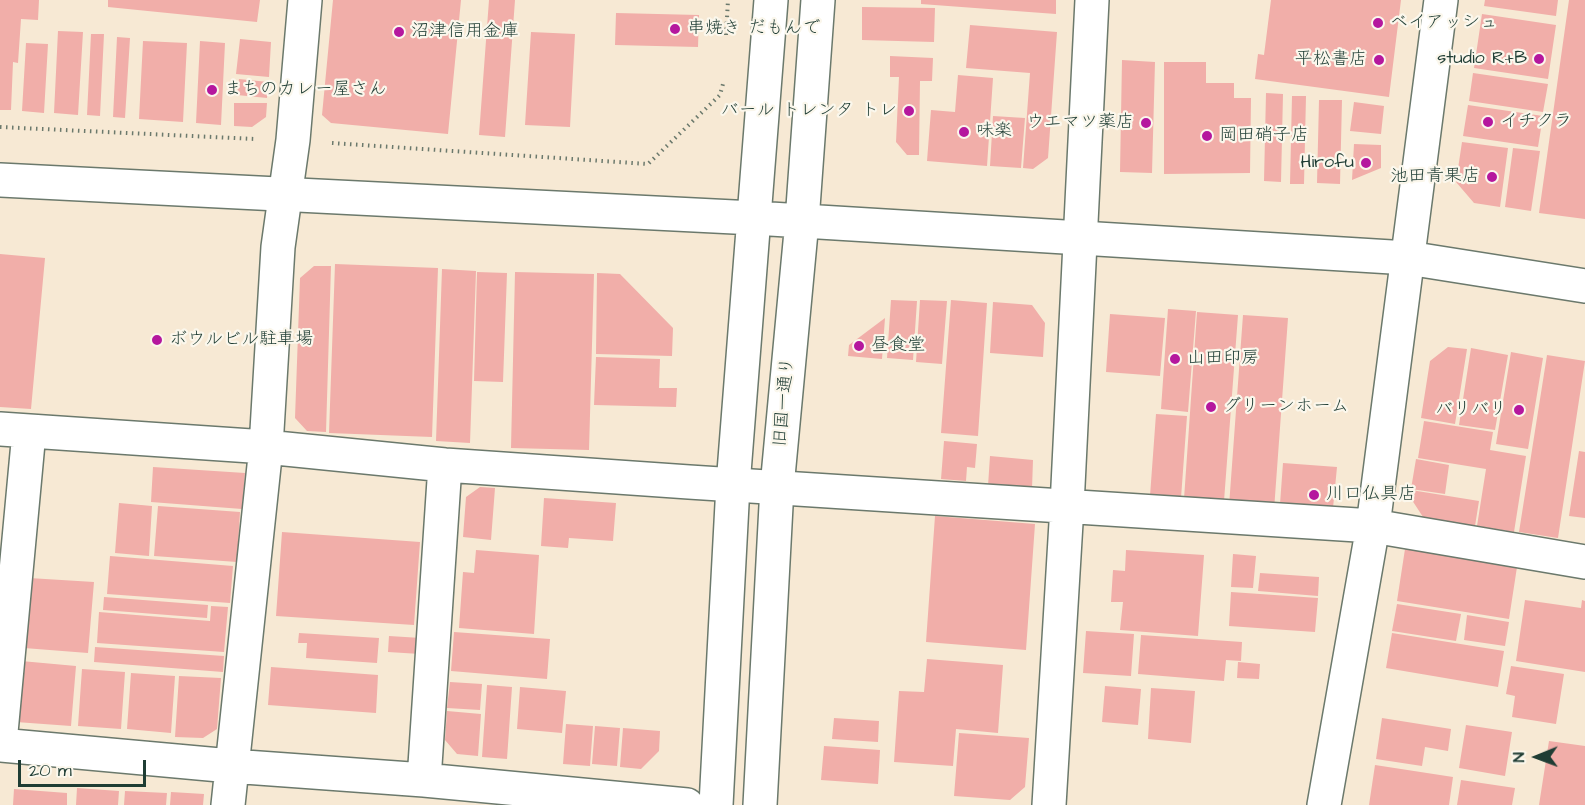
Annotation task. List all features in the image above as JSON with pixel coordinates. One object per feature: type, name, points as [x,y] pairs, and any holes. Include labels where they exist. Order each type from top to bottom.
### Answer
[{"type":"street","points":[[228,805],[266,447],[279,247],[293,140],[305,0]]},
{"type":"street","points":[[716,805],[733,485],[771,0]]},
{"type":"street","name":"旧国一通り","points":[[760,805],[777,487],[802,221],[818,0]]},
{"type":"street","points":[[1049,805],[1067,506],[1092,0]]},
{"type":"street","points":[[1324,805],[1373,526],[1441,0]]},
{"type":"street","points":[[0,180],[754,218],[1408,258],[1585,286]]},
{"type":"street","points":[[687,805],[0,744],[15,430],[266,447],[445,465],[1373,526],[1585,562]]},
{"type":"street","points":[[424,780],[445,465]]},
{"type":"path","points":[[726,44],[728,0]]},
{"type":"path","points":[[0,127],[293,140],[648,164],[720,95],[724,77]]},
{"type":"building","points":[[0,0],[39,0],[38,20],[21,19],[18,63],[13,62],[11,110],[0,110]]},
{"type":"building","points":[[108,0],[260,0],[257,22],[108,7]]},
{"type":"building","points":[[333,0],[461,0],[448,134],[331,123],[322,115]]},
{"type":"building","points":[[489,0],[515,0],[505,137],[479,135]]},
{"type":"building","points":[[921,0],[1056,0],[1056,14],[921,4]]},
{"type":"building","points":[[1271,0],[1401,0],[1389,97],[1255,79],[1258,54],[1264,55]]},
{"type":"building","points":[[1485,0],[1558,0],[1556,16],[1484,6]]},
{"type":"building","points":[[1569,0],[1585,0],[1585,219],[1539,213]]},
{"type":"building","points":[[862,7],[935,8],[934,42],[862,40]]},
{"type":"building","points":[[616,13],[699,15],[698,47],[615,45]]},
{"type":"building","points":[[1482,14],[1556,25],[1548,79],[1474,68]]},
{"type":"building","points":[[970,25],[1057,32],[1048,158],[1033,169],[1023,168],[1030,73],[966,68]]},
{"type":"building","points":[[58,31],[83,32],[78,115],[54,113]]},
{"type":"building","points":[[531,32],[575,34],[570,127],[525,125]]},
{"type":"building","points":[[91,34],[104,34],[100,116],[87,115]]},
{"type":"building","points":[[117,37],[130,38],[125,118],[113,117]]},
{"type":"building","points":[[240,39],[271,42],[269,77],[236,74]]},
{"type":"building","points":[[143,41],[187,43],[183,122],[139,119]]},
{"type":"building","points":[[200,41],[225,43],[221,125],[196,123]]},
{"type":"building","points":[[26,43],[48,44],[44,113],[22,111]]},
{"type":"building","points":[[890,56],[933,58],[932,81],[920,81],[919,155],[907,155],[896,142],[899,77],[890,77]]},
{"type":"building","points":[[1122,60],[1155,62],[1152,173],[1120,172]]},
{"type":"building","name":"岡田硝子店","points":[[1164,62],[1206,62],[1206,83],[1234,83],[1234,98],[1251,98],[1250,173],[1164,174]]},
{"type":"building","points":[[1473,73],[1548,84],[1543,112],[1469,101]]},
{"type":"building","points":[[958,75],[993,78],[987,166],[927,161],[931,110],[955,112]]},
{"type":"building","points":[[239,79],[268,82],[267,98],[237,95]]},
{"type":"building","points":[[1266,93],[1283,94],[1281,182],[1264,181]]},
{"type":"building","points":[[1292,96],[1306,96],[1304,184],[1290,184]]},
{"type":"building","points":[[1319,100],[1342,100],[1340,184],[1317,183]]},
{"type":"building","points":[[1354,102],[1384,106],[1381,134],[1350,131]]},
{"type":"building","points":[[234,103],[267,103],[266,117],[252,127],[234,126]]},
{"type":"building","points":[[1468,105],[1543,116],[1538,147],[1463,136]]},
{"type":"building","points":[[993,116],[1025,118],[1021,168],[990,166]]},
{"type":"building","points":[[1462,142],[1508,148],[1500,207],[1474,203],[1456,182]]},
{"type":"building","points":[[1354,144],[1381,145],[1381,168],[1352,180]]},
{"type":"building","points":[[1513,148],[1540,151],[1531,211],[1505,207]]},
{"type":"building","points":[[0,254],[45,258],[31,409],[0,407]]},
{"type":"building","points":[[335,264],[438,268],[432,437],[329,433]]},
{"type":"building","points":[[314,266],[331,266],[326,432],[307,431],[295,418],[300,278]]},
{"type":"building","points":[[442,269],[476,271],[470,443],[436,441]]},
{"type":"building","points":[[477,272],[507,273],[503,382],[474,381]]},
{"type":"building","points":[[515,272],[594,274],[589,450],[511,448]]},
{"type":"building","points":[[597,273],[620,274],[673,328],[672,356],[596,354]]},
{"type":"building","points":[[891,300],[917,301],[913,360],[887,358]]},
{"type":"building","points":[[920,300],[947,301],[942,364],[916,362]]},
{"type":"building","points":[[951,300],[987,303],[978,436],[941,433]]},
{"type":"building","points":[[993,302],[1032,305],[1045,323],[1043,357],[990,353]]},
{"type":"building","points":[[1168,309],[1196,311],[1188,412],[1161,409]]},
{"type":"building","name":"グリーンホーム","points":[[1197,312],[1238,315],[1224,501],[1184,499]]},
{"type":"building","points":[[1110,314],[1165,318],[1160,376],[1106,372]]},
{"type":"building","points":[[1243,315],[1288,318],[1274,510],[1229,506]]},
{"type":"building","points":[[885,318],[882,359],[848,356],[849,345]]},
{"type":"building","points":[[1448,347],[1467,349],[1455,424],[1421,418],[1430,361]]},
{"type":"building","points":[[1471,348],[1508,355],[1495,430],[1459,425]]},
{"type":"building","points":[[1511,352],[1543,358],[1528,449],[1496,444]]},
{"type":"building","points":[[1547,355],[1585,361],[1558,538],[1519,532]]},
{"type":"building","points":[[596,357],[660,359],[659,388],[677,388],[676,407],[594,405]]},
{"type":"building","points":[[1156,414],[1187,416],[1181,498],[1150,496]]},
{"type":"building","points":[[1424,421],[1493,432],[1490,450],[1526,456],[1514,532],[1477,526],[1486,469],[1418,458]]},
{"type":"building","points":[[944,441],[977,444],[975,468],[967,467],[966,481],[941,479]]},
{"type":"building","points":[[1579,451],[1585,452],[1585,518],[1569,516]]},
{"type":"building","points":[[990,456],[1033,460],[1032,489],[988,486]]},
{"type":"building","points":[[1416,459],[1449,465],[1445,494],[1411,489]]},
{"type":"building","points":[[1283,463],[1337,467],[1333,508],[1280,504]]},
{"type":"building","points":[[153,467],[245,473],[242,509],[151,502]]},
{"type":"building","points":[[480,487],[495,488],[491,540],[463,537],[466,497]]},
{"type":"building","points":[[1411,490],[1479,501],[1475,526],[1423,517],[1410,497]]},
{"type":"building","points":[[544,498],[616,503],[613,541],[569,538],[568,548],[541,546]]},
{"type":"building","points":[[119,503],[152,506],[149,556],[115,553]]},
{"type":"building","points":[[158,506],[240,512],[237,562],[154,556]]},
{"type":"building","points":[[935,516],[1035,524],[1026,650],[926,642]]},
{"type":"building","points":[[282,532],[420,542],[414,625],[276,616]]},
{"type":"building","points":[[1405,549],[1517,567],[1509,619],[1397,601]]},
{"type":"building","points":[[476,550],[539,555],[534,634],[459,628],[463,572],[474,573]]},
{"type":"building","points":[[1126,550],[1204,555],[1198,636],[1120,630],[1123,602],[1111,602],[1113,570],[1125,571]]},
{"type":"building","points":[[1233,554],[1256,556],[1253,588],[1231,587]]},
{"type":"building","points":[[110,556],[233,566],[230,603],[107,594]]},
{"type":"building","points":[[1260,573],[1319,577],[1318,596],[1258,591]]},
{"type":"building","points":[[29,578],[94,582],[88,653],[24,648]]},
{"type":"building","points":[[1231,592],[1318,598],[1315,632],[1229,626]]},
{"type":"building","points":[[104,597],[208,605],[207,618],[103,610]]},
{"type":"building","points":[[1525,600],[1581,608],[1582,600],[1585,601],[1585,672],[1516,661]]},
{"type":"building","points":[[1397,604],[1461,614],[1456,641],[1392,631]]},
{"type":"building","points":[[211,606],[228,607],[224,652],[97,643],[99,612],[210,621]]},
{"type":"building","points":[[1467,615],[1509,622],[1505,646],[1464,640]]},
{"type":"building","points":[[1086,631],[1134,634],[1131,676],[1083,673]]},
{"type":"building","points":[[454,632],[550,639],[547,679],[451,671]]},
{"type":"building","points":[[299,633],[379,638],[377,663],[306,658],[307,643],[298,643]]},
{"type":"building","points":[[1392,633],[1504,651],[1498,687],[1386,668]]},
{"type":"building","points":[[1141,635],[1242,642],[1241,661],[1226,660],[1224,681],[1138,674]]},
{"type":"building","points":[[389,636],[421,638],[420,654],[388,652]]},
{"type":"building","points":[[95,647],[224,656],[223,672],[94,662]]},
{"type":"building","points":[[927,659],[1003,665],[998,733],[956,729],[953,766],[894,762],[899,691],[924,692]]},
{"type":"building","points":[[21,661],[76,666],[71,726],[16,722]]},
{"type":"building","points":[[1238,662],[1260,664],[1259,679],[1237,678]]},
{"type":"building","points":[[1511,666],[1564,674],[1556,724],[1512,717],[1515,696],[1506,694]]},
{"type":"building","points":[[271,667],[378,675],[376,713],[268,705]]},
{"type":"building","points":[[82,669],[125,672],[121,729],[78,726]]},
{"type":"building","points":[[131,673],[175,676],[171,733],[127,729]]},
{"type":"building","points":[[179,676],[221,678],[217,729],[203,738],[175,737]]},
{"type":"building","points":[[450,682],[482,684],[480,710],[447,708]]},
{"type":"building","points":[[487,685],[512,687],[507,759],[482,757]]},
{"type":"building","points":[[1105,686],[1141,689],[1138,725],[1102,722]]},
{"type":"building","points":[[520,687],[566,691],[562,733],[517,729]]},
{"type":"building","points":[[1151,688],[1195,691],[1191,743],[1148,739]]},
{"type":"building","points":[[447,711],[481,714],[478,756],[457,754],[445,740]]},
{"type":"building","points":[[834,718],[879,721],[878,742],[832,739]]},
{"type":"building","points":[[1382,718],[1451,729],[1448,751],[1425,747],[1422,766],[1376,759]]},
{"type":"building","points":[[566,724],[593,726],[590,766],[563,764]]},
{"type":"building","points":[[1466,725],[1512,732],[1505,776],[1459,768]]},
{"type":"building","points":[[595,726],[620,728],[617,766],[592,764]]},
{"type":"building","points":[[623,728],[660,731],[659,751],[641,769],[620,767]]},
{"type":"building","points":[[959,733],[1029,738],[1025,787],[1010,800],[954,796]]},
{"type":"building","points":[[1549,741],[1585,746],[1585,805],[1539,805]]},
{"type":"building","points":[[824,746],[880,750],[878,784],[821,780]]},
{"type":"building","points":[[1375,765],[1453,777],[1449,805],[1369,805]]},
{"type":"building","points":[[1461,780],[1515,788],[1512,805],[1457,805]]},
{"type":"building","points":[[77,788],[119,791],[118,805],[76,805]]},
{"type":"building","points":[[14,789],[67,793],[67,805],[13,805]]},
{"type":"building","points":[[125,791],[167,793],[166,805],[124,805]]},
{"type":"building","points":[[171,792],[204,794],[203,805],[170,805]]},
{"type":"place","name":"ベイアッシュ","points":[[1378,23]]},
{"type":"place","name":"串焼き だもんで","points":[[675,29]]},
{"type":"place","name":"沼津信用金庫","points":[[399,32]]},
{"type":"place","name":"studio R+B","points":[[1539,59]]},
{"type":"place","name":"平松書店","points":[[1379,60]]},
{"type":"place","name":"まちのカレー屋さん","points":[[212,90]]},
{"type":"place","name":"バール トレンタ トレ","points":[[909,111]]},
{"type":"place","name":"イチクラ","points":[[1488,122]]},
{"type":"place","name":"ウエマツ薬店","points":[[1146,123]]},
{"type":"place","name":"味楽","points":[[964,132]]},
{"type":"place","name":"岡田硝子店","points":[[1207,136]]},
{"type":"place","name":"Hirofu","points":[[1366,163]]},
{"type":"place","name":"池田青果店","points":[[1492,177]]},
{"type":"place","name":"ボウルビル駐車場","points":[[157,340]]},
{"type":"place","name":"昼食堂","points":[[859,346]]},
{"type":"place","name":"山田印房","points":[[1175,359]]},
{"type":"place","name":"グリーンホーム","points":[[1211,407]]},
{"type":"place","name":"バリバリ","points":[[1519,410]]},
{"type":"place","name":"川口仏具店","points":[[1314,495]]}]
